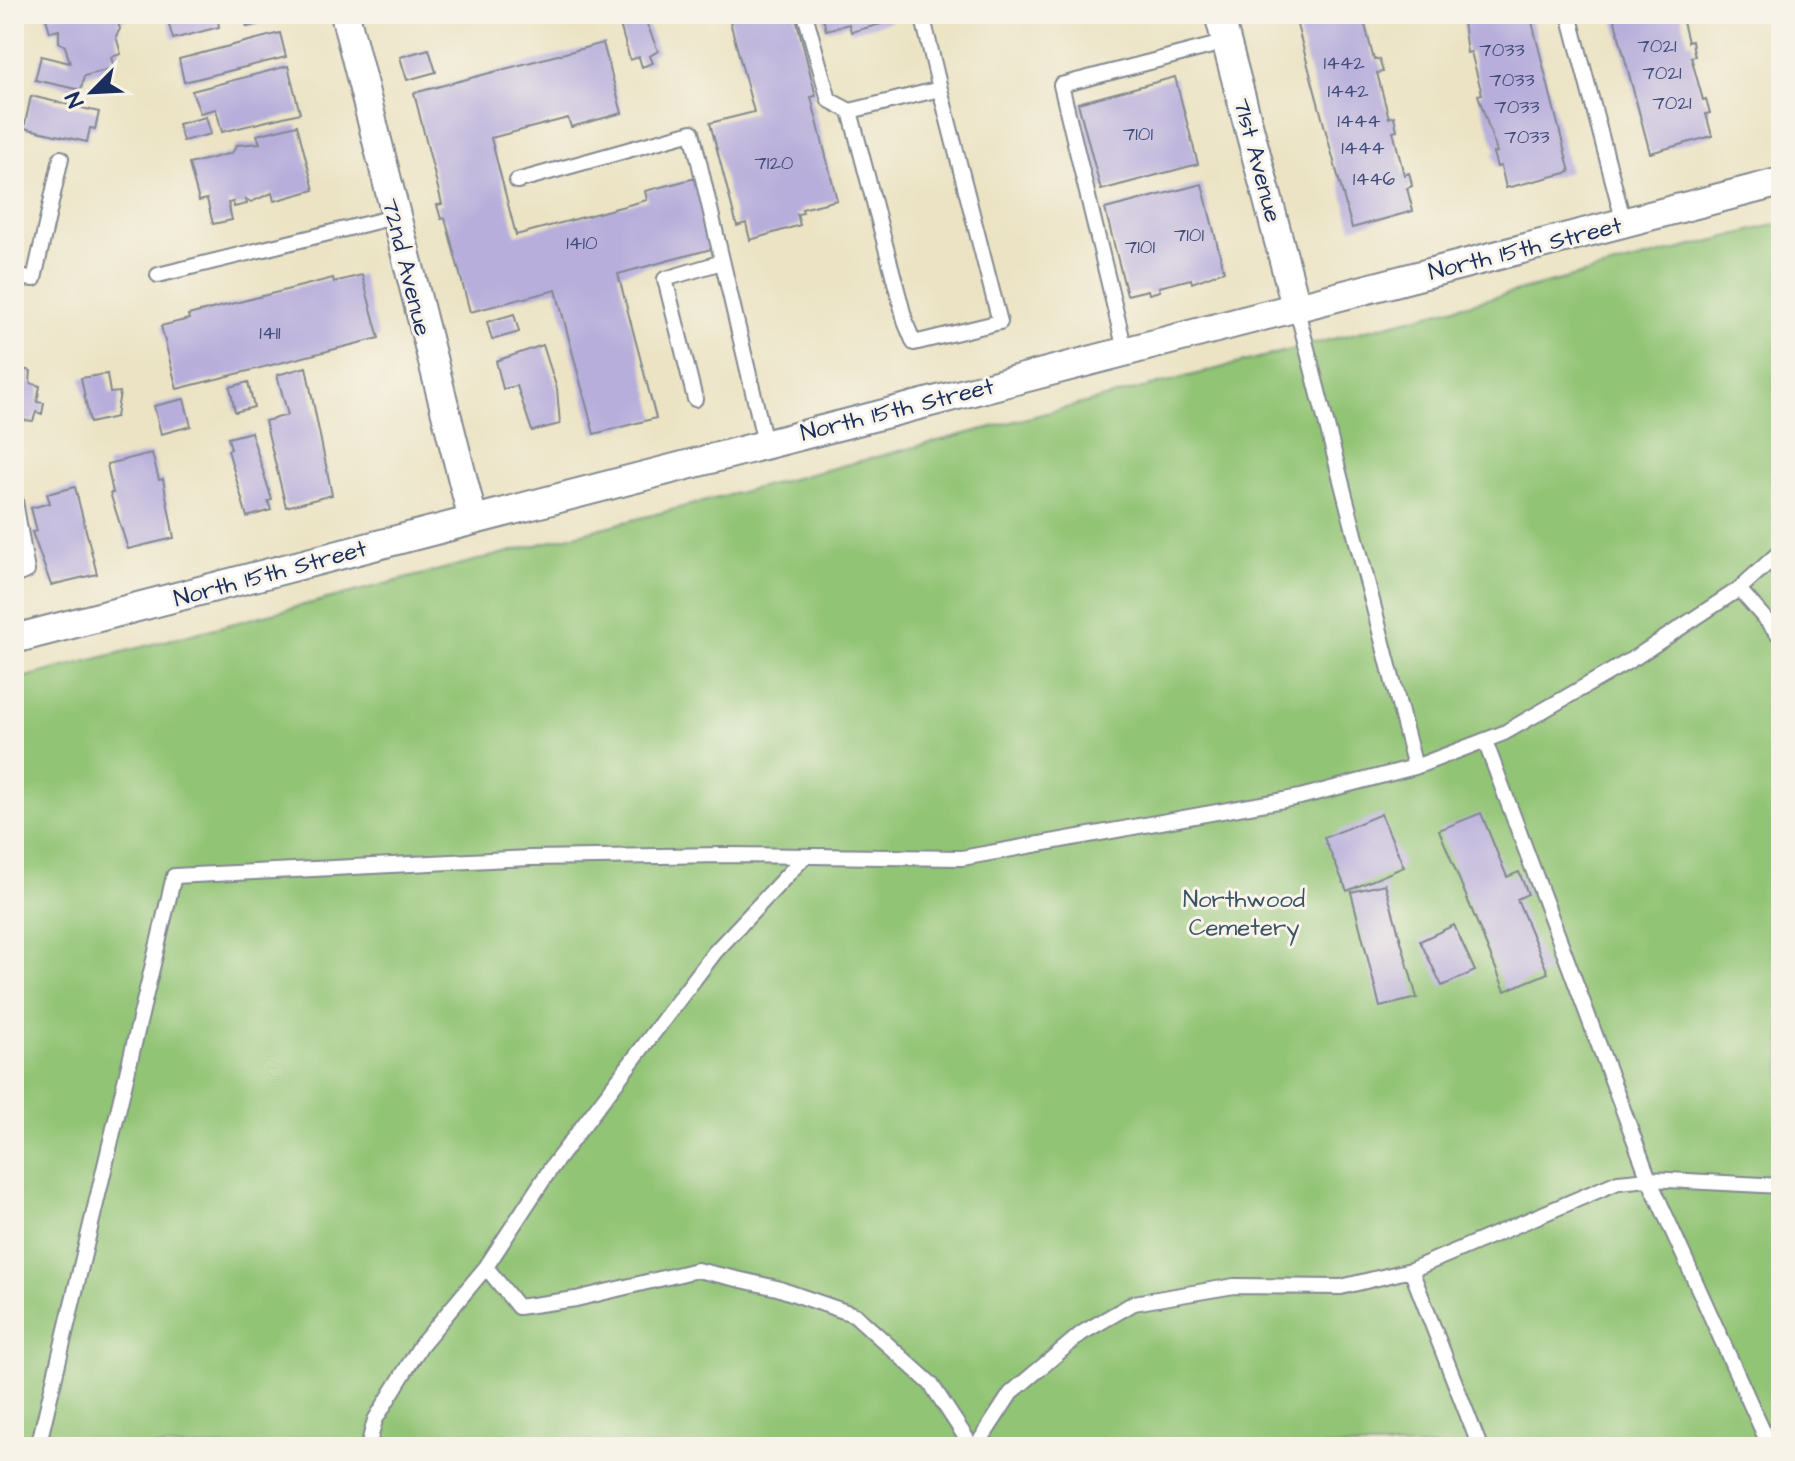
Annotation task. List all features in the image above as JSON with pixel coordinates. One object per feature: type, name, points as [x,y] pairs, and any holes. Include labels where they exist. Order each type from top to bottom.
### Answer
[{"type":"street","name":"72nd Avenue","points":[[345,14],[473,520]]},
{"type":"street","name":"71st Avenue","points":[[1219,14],[1296,306]]},
{"type":"street","name":"North 15th Street","points":[[14,639],[1781,182]]},
{"type":"lane","points":[[805,14],[829,100],[850,111],[940,89]]},
{"type":"lane","points":[[850,111],[906,324],[914,343],[1000,322],[922,14]]},
{"type":"lane","points":[[1569,14],[1624,223]]},
{"type":"lane","points":[[1125,350],[1061,85],[1227,42]]},
{"type":"lane","points":[[517,181],[692,132],[765,443]]},
{"type":"lane","points":[[14,277],[34,279],[61,158]]},
{"type":"lane","points":[[158,275],[394,217]]},
{"type":"lane","points":[[695,399],[665,279],[722,262]]},
{"type":"lane","points":[[1296,306],[1415,767]]},
{"type":"lane","points":[[14,495],[27,571],[14,576]]},
{"type":"lane","points":[[38,1447],[174,876],[531,858],[962,858],[1300,797],[1415,767],[1485,741],[1636,657],[1739,589],[1781,551]]},
{"type":"lane","points":[[1739,589],[1781,637]]},
{"type":"lane","points":[[1485,741],[1649,1179],[1770,1447]]},
{"type":"lane","points":[[368,1447],[375,1420],[421,1345],[486,1267],[551,1168],[715,952],[805,856]]},
{"type":"lane","points":[[486,1267],[518,1307],[576,1299],[697,1270],[777,1288],[855,1315],[931,1384],[974,1447],[1020,1384],[1082,1333],[1134,1303],[1234,1286],[1341,1287],[1411,1270],[1618,1182],[1649,1179],[1781,1186]]},
{"type":"lane","points":[[1411,1270],[1480,1447]]},
{"type":"green space","name":"Northwood Cemetery","points":[[1781,223],[1781,1447],[14,1447],[14,680]]},
{"type":"building","points":[[126,14],[127,19],[118,22],[120,29],[116,36],[121,54],[111,57],[114,68],[84,76],[81,90],[35,80],[41,56],[70,63],[65,46],[59,42],[59,30],[50,32],[45,15]]},
{"type":"building","points":[[166,14],[217,14],[219,27],[173,39]]},
{"type":"building","points":[[243,14],[270,14],[271,21],[247,27]]},
{"type":"building","points":[[617,14],[643,14],[658,51],[650,56],[653,63],[642,67],[639,57],[630,60]]},
{"type":"building","points":[[728,14],[795,14],[816,96],[811,97],[837,200],[802,209],[803,213],[797,214],[800,225],[750,240],[746,223],[737,226],[710,123],[754,112]]},
{"type":"building","points":[[822,14],[890,14],[892,21],[851,32],[849,24],[826,30]]},
{"type":"building","points":[[1294,14],[1369,14],[1363,17],[1374,60],[1379,59],[1383,72],[1377,73],[1389,118],[1394,116],[1397,130],[1393,131],[1404,175],[1409,173],[1411,180],[1412,186],[1407,188],[1413,211],[1352,228]]},
{"type":"building","points":[[1462,14],[1530,14],[1570,172],[1506,188],[1501,166],[1497,167],[1493,153],[1497,152],[1478,95],[1482,94],[1471,52],[1467,53]]},
{"type":"building","points":[[1613,14],[1681,14],[1688,42],[1692,41],[1695,56],[1691,57],[1703,100],[1706,99],[1710,113],[1706,114],[1712,136],[1650,153]]},
{"type":"building","points":[[280,33],[286,57],[184,82],[179,59]]},
{"type":"building","points":[[603,43],[622,113],[571,127],[568,118],[491,138],[516,235],[647,200],[645,191],[696,178],[715,248],[618,274],[656,418],[594,434],[556,290],[470,312],[445,218],[441,219],[437,205],[442,204],[414,93]]},
{"type":"building","points":[[429,49],[436,72],[407,80],[400,57]]},
{"type":"building","points":[[288,66],[300,113],[222,132],[216,109],[200,113],[192,91]]},
{"type":"building","points":[[1175,77],[1198,164],[1101,190],[1078,103]]},
{"type":"building","points":[[31,96],[99,112],[95,129],[90,128],[87,142],[24,128]]},
{"type":"building","points":[[206,117],[211,134],[183,141],[178,124]]},
{"type":"building","points":[[297,125],[314,190],[274,201],[272,193],[251,202],[246,199],[247,204],[234,207],[233,202],[228,203],[232,220],[213,224],[207,199],[199,201],[189,164],[232,153],[237,145],[260,143],[257,135]]},
{"type":"building","points":[[1202,184],[1224,271],[1192,283],[1191,279],[1159,287],[1160,291],[1149,294],[1148,290],[1127,295],[1105,209]]},
{"type":"building","points":[[362,275],[379,338],[177,389],[161,326],[189,319],[188,315],[333,278],[334,282]]},
{"type":"building","points":[[514,314],[519,332],[492,340],[487,322]]},
{"type":"building","points":[[543,345],[557,389],[560,424],[532,431],[517,386],[503,389],[496,361]]},
{"type":"building","points":[[14,367],[31,371],[30,383],[40,386],[37,402],[44,403],[42,414],[36,412],[33,421],[14,419]]},
{"type":"building","points":[[306,367],[332,495],[286,507],[265,421],[288,415],[277,375]]},
{"type":"building","points":[[107,374],[110,393],[120,392],[116,417],[90,423],[81,378]]},
{"type":"building","points":[[248,382],[254,407],[235,412],[230,387]]},
{"type":"building","points":[[184,399],[191,426],[161,434],[154,406]]},
{"type":"building","points":[[251,432],[272,500],[268,501],[271,510],[247,517],[228,450],[231,449],[228,438]]},
{"type":"building","points":[[152,453],[159,480],[163,479],[174,538],[128,549],[110,493],[113,493],[107,464]]},
{"type":"building","points":[[75,487],[97,574],[51,585],[32,532],[37,531],[31,508],[50,503],[47,494]]},
{"type":"building","points":[[1481,813],[1507,877],[1519,872],[1528,894],[1517,899],[1548,973],[1505,991],[1439,830]]},
{"type":"building","points":[[1381,814],[1404,867],[1347,891],[1324,838]]},
{"type":"building","points":[[1385,884],[1417,998],[1380,1007],[1351,892]]},
{"type":"building","points":[[1454,925],[1475,971],[1442,986],[1420,941]]}]
